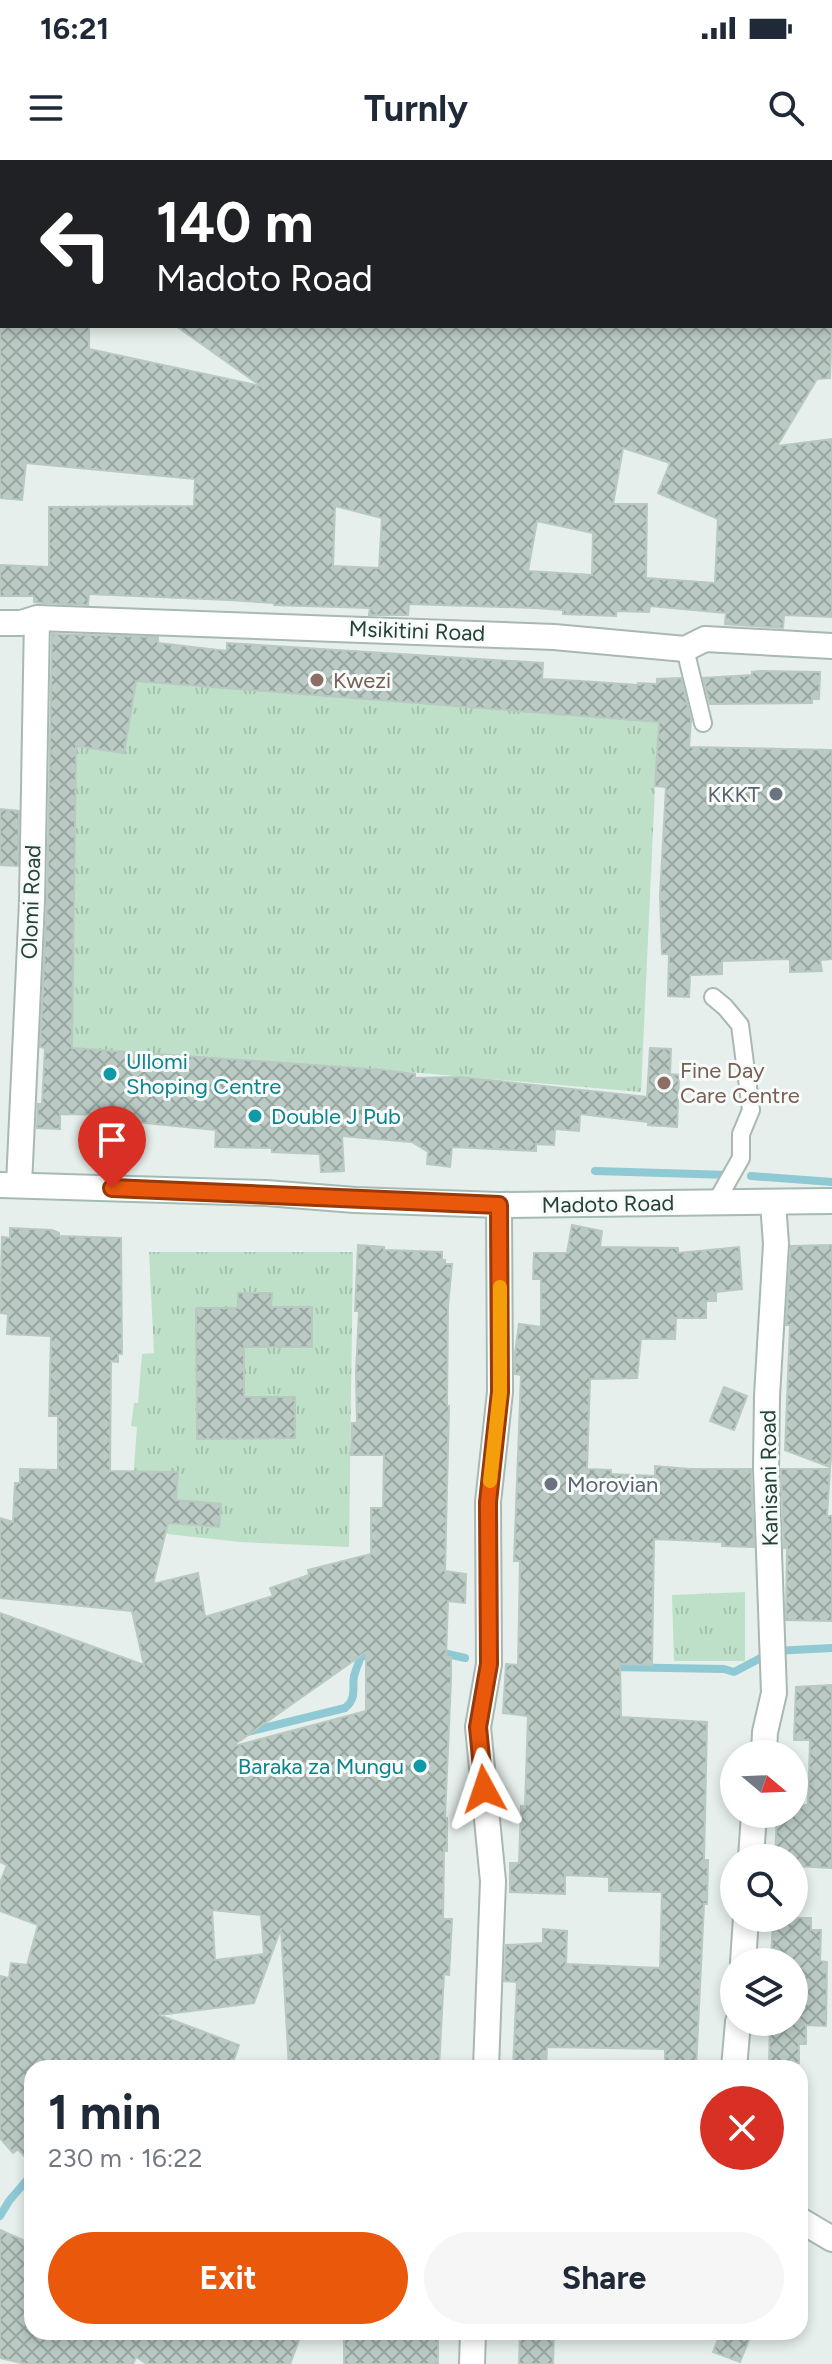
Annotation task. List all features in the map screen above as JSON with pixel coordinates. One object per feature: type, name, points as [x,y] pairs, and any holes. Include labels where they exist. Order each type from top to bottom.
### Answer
[{"type":"street","name":"Msikitini Road","points":[[0,623],[21,623],[37,618],[554,637],[685,649],[705,639],[832,646]]},
{"type":"street","name":"Olomi Road","points":[[9,1185],[32,901],[37,618]]},
{"type":"street","name":"Madoto Road","points":[[9,1185],[266,1193],[355,1200],[499,1205],[832,1201]]},
{"type":"street","name":"Kanisani Road","points":[[765,1740],[774,1693],[766,1468],[776,1244],[773,1202]]},
{"type":"street","points":[[486,2060],[493,1881],[478,1727],[489,1664],[488,1502],[500,1392],[499,1205]]},
{"type":"street","points":[[735,2060],[737,2036]]},
{"type":"street","points":[[808,2225],[832,2239]]},
{"type":"street","points":[[472,2364],[473,2340]]},
{"type":"lane","points":[[685,649],[703,723]]},
{"type":"lane","points":[[713,997],[740,1025],[751,1110],[741,1134],[741,1158],[716,1202]]},
{"type":"green space","points":[[77,676],[658,722],[641,1092],[69,1048],[73,1009]]},
{"type":"green space","points":[[149,1252],[353,1252],[349,1547],[240,1542],[167,1534],[166,1526],[130,1521],[137,1427],[131,1426],[134,1403],[138,1403],[142,1354],[154,1353]]},
{"type":"green space","points":[[745,1592],[745,1661],[674,1661],[672,1595]]},
{"type":"building","points":[[0,328],[89,328],[89,349],[261,386],[179,328],[832,328],[830,378],[817,379],[777,446],[832,439],[832,617],[784,615],[783,628],[725,624],[726,613],[650,606],[649,612],[616,611],[616,616],[563,614],[563,610],[536,608],[409,604],[408,615],[369,615],[370,608],[89,594],[88,605],[34,602],[34,596],[0,596],[0,565],[49,567],[49,507],[194,506],[195,479],[26,463],[22,500],[0,498]],"holes":[[[623,448],[670,463],[658,493],[718,519],[715,583],[646,578],[647,504],[613,504]],[[335,506],[382,518],[379,568],[333,566]],[[537,521],[593,533],[592,575],[528,571]]]},
{"type":"building","points":[[52,634],[158,637],[158,643],[227,651],[227,643],[543,663],[542,679],[638,685],[657,684],[657,679],[681,678],[691,720],[689,747],[832,750],[832,959],[820,960],[822,971],[790,972],[790,959],[722,961],[722,974],[690,975],[689,997],[668,996],[669,954],[662,954],[660,896],[666,787],[655,786],[659,722],[136,681],[124,753],[76,746],[72,1048],[384,1070],[415,1074],[415,1078],[460,1077],[647,1097],[650,1048],[671,1049],[670,1074],[679,1075],[677,1127],[580,1114],[579,1131],[555,1129],[554,1145],[536,1144],[536,1151],[452,1147],[450,1167],[427,1164],[428,1152],[412,1142],[342,1136],[344,1171],[321,1172],[320,1154],[272,1152],[272,1148],[215,1147],[216,1130],[116,1120],[116,1115],[60,1114],[60,1129],[37,1128],[38,1104],[42,1104],[45,1048],[40,1047],[47,901]]},
{"type":"building","points":[[752,672],[820,672],[819,699],[812,699],[812,703],[710,704],[703,678],[752,675]]},
{"type":"building","points":[[0,809],[19,811],[18,866],[0,865]]},
{"type":"building","points":[[572,1225],[602,1231],[600,1247],[678,1248],[678,1253],[739,1247],[742,1289],[716,1292],[716,1301],[706,1301],[706,1318],[676,1318],[675,1339],[641,1339],[637,1378],[590,1379],[587,1469],[611,1470],[611,1474],[655,1476],[655,1466],[751,1469],[754,1547],[722,1546],[722,1542],[654,1539],[652,1665],[620,1664],[621,1717],[707,1722],[704,1860],[708,1860],[707,1904],[704,1904],[696,2060],[665,2060],[665,2049],[547,2047],[546,2060],[513,2060],[517,1982],[504,1981],[506,1945],[543,1943],[543,1929],[567,1931],[566,1964],[660,1968],[662,1892],[609,1891],[609,1877],[565,1875],[565,1894],[510,1892],[510,1863],[519,1863],[521,1806],[525,1806],[528,1716],[503,1713],[506,1664],[518,1665],[520,1561],[514,1561],[521,1375],[515,1374],[515,1353],[519,1324],[541,1327],[541,1279],[533,1279],[534,1253],[567,1253]]},
{"type":"building","points":[[10,1228],[52,1230],[59,1236],[121,1238],[122,1354],[118,1354],[118,1362],[111,1361],[110,1471],[178,1472],[176,1500],[221,1504],[219,1527],[168,1523],[153,1584],[198,1573],[205,1617],[273,1596],[270,1588],[309,1575],[308,1570],[371,1554],[371,1508],[383,1508],[384,1455],[351,1455],[352,1423],[357,1423],[359,1311],[355,1311],[358,1245],[384,1247],[384,1250],[442,1252],[445,1264],[452,1264],[448,1306],[445,1571],[466,1574],[465,1603],[448,1601],[446,1657],[451,1657],[451,1679],[443,1919],[452,1919],[449,1975],[444,1974],[439,2060],[289,2060],[281,1928],[254,2003],[159,2015],[239,2045],[234,2060],[24,2060],[24,2156],[18,2149],[13,2153],[0,2138],[0,1976],[9,1978],[11,1963],[27,1965],[38,1925],[0,1911],[0,1883],[7,1865],[0,1862],[0,1613],[144,1665],[132,1611],[0,1598],[0,1518],[13,1522],[15,1483],[20,1483],[20,1469],[58,1470],[58,1416],[49,1416],[51,1336],[7,1334],[8,1314],[0,1313],[2,1237],[10,1238]],"holes":[[[366,1652],[366,1711],[231,1747]],[[212,1910],[261,1915],[264,1954],[215,1960]]]},
{"type":"building","points":[[832,1245],[830,1467],[785,1450],[790,1325],[786,1325],[791,1246]]},
{"type":"building","points":[[238,1293],[272,1293],[271,1307],[312,1307],[312,1347],[244,1347],[244,1397],[295,1397],[295,1438],[197,1439],[196,1308],[238,1308]]},
{"type":"building","points":[[724,1387],[747,1396],[734,1430],[710,1421]]},
{"type":"building","points":[[781,1469],[830,1469],[827,1516],[832,1516],[832,1621],[786,1620],[787,1548],[784,1548]]},
{"type":"building","points":[[832,1685],[832,1868],[808,1867],[808,1844],[776,1844],[776,1828],[808,1828],[810,1740],[794,1740],[796,1687]]},
{"type":"building","points":[[808,1918],[811,1918],[811,1930],[821,1930],[820,1961],[827,1962],[826,2026],[808,2025],[808,1948],[772,1948],[772,1932],[808,1932]]},
{"type":"building","points":[[770,2036],[806,2036],[806,2044],[799,2044],[799,2060],[769,2060]]},
{"type":"building","points":[[0,2230],[24,2240],[24,2340],[299,2340],[290,2364],[147,2364],[136,2357],[133,2364],[26,2364],[0,2358]]},
{"type":"building","points":[[344,2340],[438,2340],[438,2364],[344,2364]]},
{"type":"building","points":[[520,2340],[554,2340],[553,2364],[519,2364]]},
{"type":"building","points":[[718,2340],[749,2340],[740,2362],[713,2352]]},
{"type":"waterway","points":[[595,1171],[730,1175]]},
{"type":"waterway","points":[[751,1176],[832,1182]]},
{"type":"waterway","points":[[610,1667],[724,1669],[734,1672],[774,1651],[832,1648]]},
{"type":"waterway","points":[[439,1652],[465,1658]]},
{"type":"waterway","points":[[247,1732],[345,1708],[353,1697],[354,1676],[361,1656],[373,1656]]},
{"type":"waterway","points":[[0,2216],[24,2183]]},
{"type":"slow traffic","points":[[490,1481],[500,1392],[500,1287]]},
{"type":"place","name":"Kwezi","points":[[317,680]]},
{"type":"place","name":"KKKT","points":[[776,794]]},
{"type":"place","name":"Ullomi Shoping Centre","points":[[110,1074]]},
{"type":"place","name":"Fine Day Care Centre","points":[[664,1083]]},
{"type":"place","name":"Double J Pub","points":[[255,1116]]},
{"type":"place","name":"Morovian","points":[[551,1484]]},
{"type":"place","name":"Baraka za Mungu","points":[[420,1766]]},
{"type":"route","points":[[112,1188],[499,1205],[500,1392],[488,1502],[489,1664],[478,1727],[484,1789]]}]
